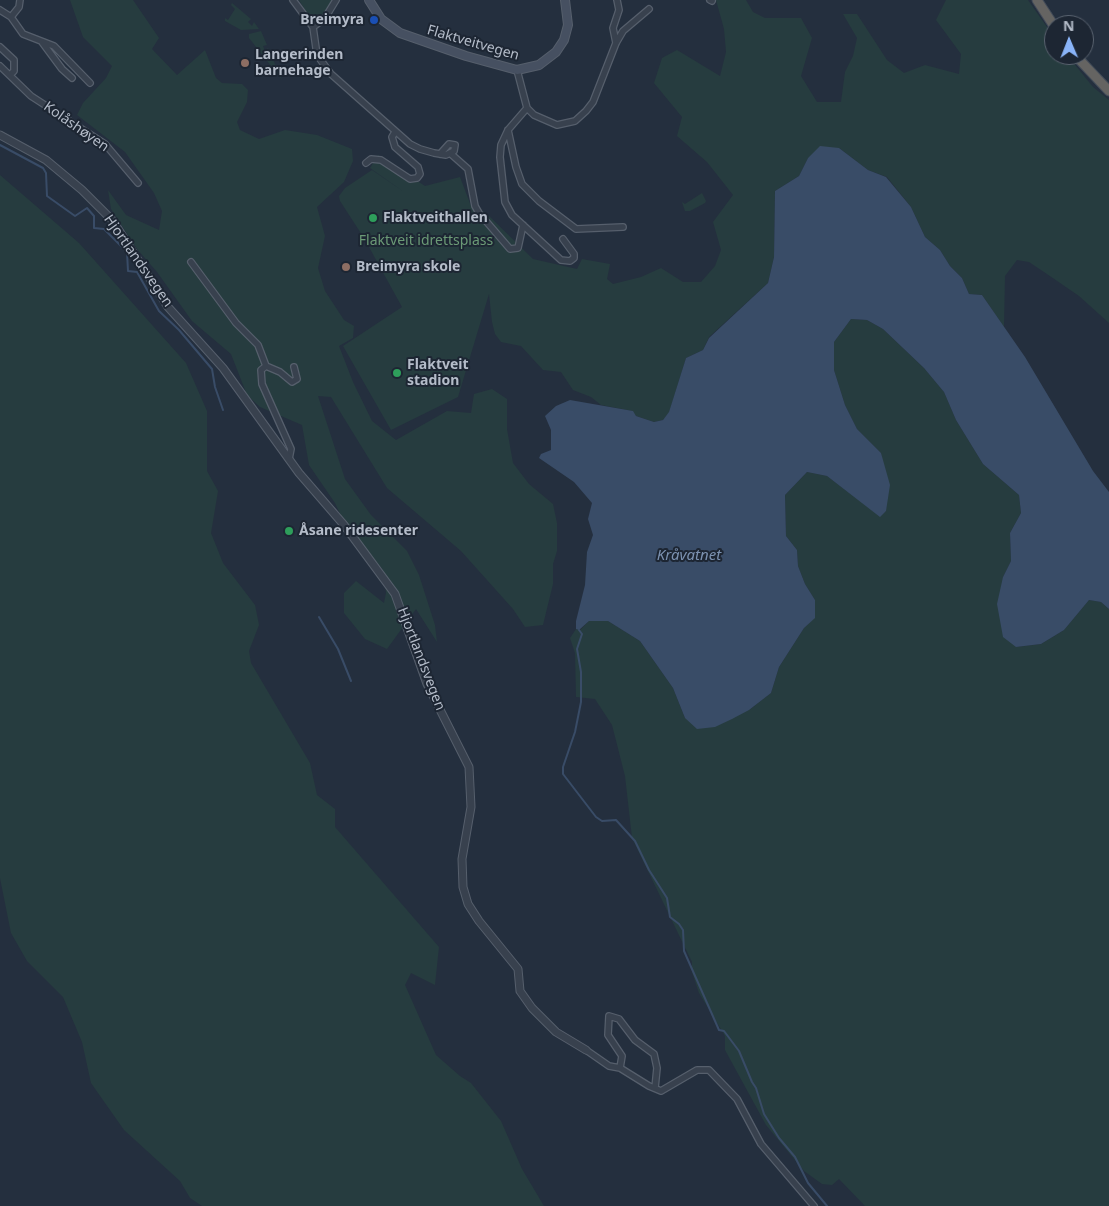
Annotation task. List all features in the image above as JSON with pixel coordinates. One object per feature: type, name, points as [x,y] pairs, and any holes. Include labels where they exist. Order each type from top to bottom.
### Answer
[{"type":"highway","points":[[1037,0],[1047,15]]},
{"type":"highway","points":[[1085,65],[1109,91]]},
{"type":"main road","name":"Flaktveitvegen","points":[[369,0],[381,19],[400,33],[466,56],[516,70],[539,65],[556,52],[564,40],[568,25],[565,0]]},
{"type":"street","points":[[11,17],[18,7],[20,0]]},
{"type":"street","points":[[292,0],[313,27],[316,51],[324,67],[410,144],[440,154],[451,154],[468,169],[475,206],[510,249],[518,248],[523,225]]},
{"type":"street","points":[[313,27],[326,18],[336,0]]},
{"type":"street","points":[[616,43],[613,28],[619,10],[617,0]]},
{"type":"street","points":[[516,70],[527,108],[542,120],[557,125],[575,121],[582,116],[592,102],[616,43],[630,23],[649,9]]},
{"type":"street","points":[[0,10],[11,17],[23,34],[54,46],[90,83]]},
{"type":"street","points":[[42,42],[62,69],[72,78]]},
{"type":"street","points":[[0,47],[14,60],[14,71],[10,75]]},
{"type":"street","name":"Kolåshøyen","points":[[0,66],[31,96],[105,144],[138,183]]},
{"type":"street","points":[[527,108],[508,130],[500,152],[503,194],[507,208],[523,225],[561,260],[570,261],[574,254],[563,239]]},
{"type":"street","points":[[508,130],[516,167],[522,184],[539,201],[576,229],[623,227]]},
{"type":"street","points":[[366,163],[371,159],[381,160],[410,179],[418,178],[420,174],[418,168],[395,147],[392,137],[395,132]]},
{"type":"street","name":"Hjortlandsvegen","points":[[0,135],[46,160],[82,190],[113,221],[168,307],[223,368],[289,459],[344,525],[395,594],[427,684],[466,759],[471,782],[471,797],[462,859],[463,886],[468,904],[479,921],[518,969],[520,992],[532,1008],[551,1028],[586,1050]]},
{"type":"street","points":[[440,154],[451,143],[456,148],[451,154]]},
{"type":"street","points":[[191,262],[236,323],[258,345],[266,366],[280,372],[292,382],[297,379],[294,367]]},
{"type":"street","points":[[266,366],[261,370],[262,384],[291,449],[289,459]]},
{"type":"street","points":[[620,1068],[622,1056],[608,1036],[609,1016],[619,1019],[635,1040],[654,1054],[657,1068],[655,1088]]},
{"type":"street","points":[[586,1050],[609,1066],[620,1068],[661,1091],[697,1070],[705,1069],[711,1072],[737,1099],[757,1139],[769,1156],[814,1206]]},
{"type":"green space","points":[[70,0],[133,0],[159,38],[152,49],[177,75],[205,50],[216,78],[222,83],[242,84],[248,90],[247,102],[237,122],[240,130],[259,139],[285,130],[317,135],[352,149],[353,161],[344,182],[317,207],[325,236],[318,268],[325,291],[344,320],[354,326],[353,338],[339,346],[353,382],[372,421],[396,440],[447,411],[471,413],[474,394],[492,389],[507,399],[507,429],[513,463],[529,484],[553,504],[557,523],[557,551],[553,564],[553,584],[543,625],[525,627],[513,609],[461,551],[387,488],[331,397],[318,396],[345,479],[371,515],[407,551],[419,575],[435,625],[437,642],[416,609],[387,649],[365,639],[344,613],[344,593],[356,581],[384,603],[386,593],[383,570],[343,520],[335,503],[309,465],[302,425],[260,407],[247,395],[231,354],[192,321],[157,272],[137,249],[111,209],[108,190],[126,215],[159,230],[162,211],[154,193],[125,152],[77,115],[83,103],[106,78],[112,66],[83,37]]},
{"type":"green space","points":[[299,0],[332,0],[320,19],[311,20]]},
{"type":"green space","name":"Flaktveit idrettsplass","points":[[716,0],[746,0],[753,12],[765,18],[801,18],[812,38],[801,76],[817,102],[841,102],[845,72],[853,56],[857,38],[843,14],[857,14],[887,60],[904,73],[925,65],[959,74],[961,54],[936,20],[946,0],[1028,0],[1044,23],[1044,65],[1075,65],[1093,87],[1109,100],[1109,323],[1079,296],[1044,272],[1029,262],[1017,260],[1005,276],[1004,327],[982,295],[969,294],[962,278],[950,266],[940,250],[925,237],[911,207],[887,177],[868,170],[839,148],[808,158],[799,176],[775,191],[774,257],[768,283],[709,337],[703,350],[686,358],[669,413],[663,420],[654,422],[636,416],[632,411],[601,405],[591,397],[573,390],[561,372],[543,370],[521,346],[501,342],[495,334],[492,322],[489,294],[458,397],[391,430],[343,346],[402,307],[364,238],[340,201],[339,196],[345,188],[372,170],[404,192],[370,168],[378,155],[425,186],[460,177],[471,206],[485,212],[533,259],[577,269],[582,259],[610,264],[607,279],[613,284],[641,277],[661,268],[683,282],[701,282],[715,266],[721,250],[713,222],[733,195],[707,162],[677,136],[682,117],[654,83],[662,58],[677,50],[720,76],[726,52],[724,29]]},
{"type":"green space","points":[[232,3],[251,19],[248,22],[252,26],[254,22],[259,29],[241,30],[225,21],[225,18],[228,20],[235,9],[231,5]]},
{"type":"green space","points":[[261,31],[267,45],[263,46],[265,51],[268,48],[282,80],[249,38],[249,34]]},
{"type":"green space","points":[[0,175],[79,243],[186,363],[207,411],[207,471],[218,491],[211,533],[223,563],[255,605],[259,625],[249,651],[251,663],[310,763],[317,795],[335,809],[335,827],[439,947],[435,985],[411,973],[405,985],[436,1055],[471,1083],[501,1121],[522,1169],[544,1206],[202,1206],[190,1198],[180,1181],[124,1130],[91,1083],[82,1042],[63,997],[27,961],[11,933],[0,878]]},
{"type":"green space","points":[[702,193],[706,201],[705,203],[690,211],[685,211],[682,202],[685,204]]},
{"type":"green space","points":[[851,319],[867,320],[883,329],[924,368],[944,392],[956,420],[983,464],[1019,495],[1021,513],[1010,533],[1011,561],[1003,577],[1016,647],[1041,644],[1064,630],[1089,600],[1101,602],[1109,609],[1109,1206],[865,1206],[839,1179],[832,1185],[822,1184],[804,1171],[766,1125],[725,1050],[725,1036],[699,993],[692,972],[692,962],[632,838],[625,776],[612,725],[595,699],[576,697],[575,653],[570,638],[576,629],[580,630],[589,621],[608,621],[640,641],[673,688],[685,718],[749,710],[771,693],[779,667],[804,628],[815,617],[815,600],[805,584],[798,566],[797,550],[786,536],[785,495],[807,472],[827,476],[880,516],[886,511],[881,453],[857,429],[845,405],[834,370],[834,342]]},
{"type":"water","name":"Kråvatnet","points":[[820,146],[839,148],[868,170],[886,177],[911,207],[925,237],[940,250],[950,266],[962,278],[969,294],[982,295],[1025,357],[1093,471],[1109,492],[1109,609],[1101,602],[1089,600],[1064,630],[1041,644],[1016,647],[1003,637],[997,604],[1003,577],[1011,561],[1010,533],[1021,513],[1019,495],[983,464],[956,420],[944,392],[924,368],[883,329],[867,320],[851,319],[834,342],[834,370],[845,405],[857,429],[881,453],[890,485],[886,511],[880,517],[827,476],[807,472],[785,495],[786,536],[797,550],[798,566],[805,584],[815,600],[815,618],[804,628],[779,667],[771,693],[749,710],[732,719],[715,727],[697,729],[685,718],[673,688],[640,641],[608,621],[589,621],[579,630],[576,629],[576,621],[585,585],[587,552],[593,535],[588,519],[592,503],[574,482],[539,458],[541,454],[551,450],[551,430],[545,416],[556,406],[570,400],[633,411],[636,416],[654,422],[663,420],[669,412],[686,358],[703,350],[709,338],[768,283],[774,257],[775,191],[799,176],[808,158]]},
{"type":"waterway","points":[[0,145],[43,168],[46,173],[47,196],[75,216],[87,208],[94,216],[94,228],[104,229],[127,252],[128,271],[137,272],[159,311],[179,330],[212,369],[215,387],[223,410]]},
{"type":"waterway","points":[[319,617],[338,649],[351,681]]},
{"type":"waterway","points":[[579,630],[582,634],[577,649],[581,672],[581,702],[575,732],[563,767],[563,774],[596,817],[602,821],[616,820],[635,841],[649,870],[667,898],[670,917],[683,930],[684,951],[719,1030],[724,1031],[739,1051],[756,1088],[764,1114],[779,1138],[795,1157],[808,1183],[827,1206]]},
{"type":"place","name":"Breimyra","points":[[374,20]]},
{"type":"place","name":"Langerinden barnehage","points":[[245,63]]},
{"type":"place","name":"Flaktveithallen","points":[[373,218]]},
{"type":"place","name":"Breimyra skole","points":[[346,267]]},
{"type":"place","name":"Flaktveit stadion","points":[[397,373]]},
{"type":"place","name":"Åsane ridesenter","points":[[289,531]]}]
